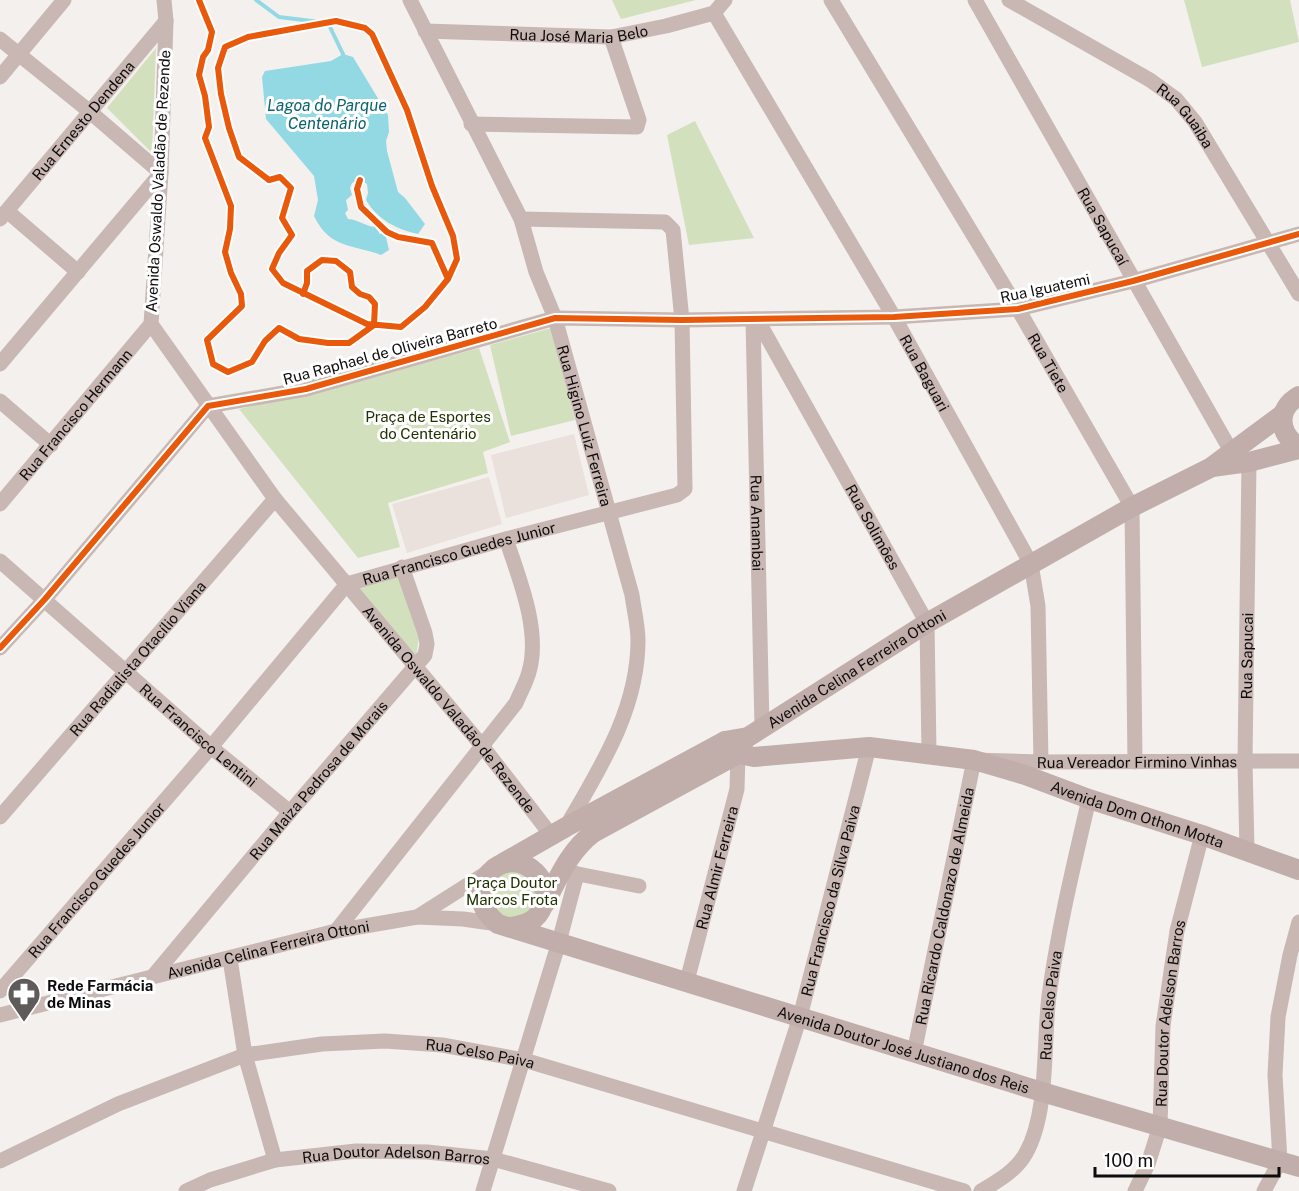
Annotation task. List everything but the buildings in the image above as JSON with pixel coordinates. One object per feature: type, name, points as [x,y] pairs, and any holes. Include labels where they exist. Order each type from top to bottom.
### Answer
[{"type":"main road","name":"Avenida Celina Ferreira Ottoni","points":[[497,867],[559,831],[732,747],[927,623],[1132,507],[1209,468],[1283,414],[1290,401],[1299,396]]},
{"type":"main road","name":"Avenida Celina Ferreira Ottoni","points":[[1283,414],[1283,428],[1289,441],[1299,448]]},
{"type":"main road","name":"Avenida Celina Ferreira Ottoni","points":[[1209,468],[1249,462],[1299,448]]},
{"type":"main road","name":"Avenida Dom Othon Motta","points":[[732,747],[754,757],[869,747],[974,760],[1025,775],[1299,870]]},
{"type":"main road","points":[[543,908],[546,893],[541,879],[531,868],[518,862],[497,867],[484,880],[480,892],[482,905],[488,916],[504,926],[524,926],[535,919],[543,908],[569,872],[573,852],[593,833],[732,747]]},
{"type":"main road","name":"Avenida Doutor José Justiano dos Reis","points":[[504,926],[1042,1092],[1290,1164]]},
{"type":"street","points":[[0,77],[64,0]]},
{"type":"street","name":"Avenida Oswaldo Valadão de Rezende","points":[[164,0],[166,21],[161,173],[151,324],[275,499],[483,747],[559,831]]},
{"type":"street","name":"Rua Higino Luiz Ferreira","points":[[410,0],[521,219],[536,272],[555,318],[632,595],[638,638],[637,670],[627,711],[604,761],[559,831]]},
{"type":"street","points":[[714,13],[725,0]]},
{"type":"street","name":"Rua Tiete","points":[[831,0],[1018,309],[1132,507],[1135,762]]},
{"type":"street","name":"Rua Sapucaí","points":[[975,0],[1231,451]]},
{"type":"street","name":"Rua Guaiba","points":[[1009,0],[1150,80],[1176,99],[1195,122],[1299,294]]},
{"type":"street","name":"Rua José Maria Belo","points":[[425,31],[611,37],[714,13]]},
{"type":"street","name":"Rua Baguari","points":[[714,13],[894,317],[1031,564],[1038,606],[1041,762]]},
{"type":"street","name":"Rua Ernesto Dendena","points":[[4,215],[166,21]]},
{"type":"street","points":[[471,124],[634,128],[639,124],[639,120],[611,37]]},
{"type":"street","points":[[0,39],[161,173],[0,364]]},
{"type":"street","points":[[4,215],[78,272]]},
{"type":"street","name":"Rua Francisco Guedes Junior","points":[[0,991],[211,747],[347,584],[402,567],[677,495],[685,489],[682,320],[673,230],[665,222],[521,219]]},
{"type":"street","name":"Rua Iguatemi","points":[[755,319],[894,317],[1018,309],[1133,281],[1299,234]]},
{"type":"street","name":"Rua Raphael de Oliveira Barreto","points":[[208,406],[306,389],[555,318],[755,319]]},
{"type":"street","name":"Rua Solimões","points":[[755,319],[927,623],[929,753]]},
{"type":"street","name":"Rua Amambai","points":[[755,319],[755,732]]},
{"type":"street","name":"Rua Francisco Hermann","points":[[0,504],[151,324]]},
{"type":"street","points":[[0,401],[51,445]]},
{"type":"street","points":[[0,648],[45,599],[208,406]]},
{"type":"street","name":"Rua Sapucai","points":[[1247,851],[1245,761],[1249,462]]},
{"type":"street","name":"Rua Radialista Otacílio Viana","points":[[0,817],[275,499]]},
{"type":"street","points":[[336,931],[516,703],[530,671],[532,638],[525,598],[506,539]]},
{"type":"street","name":"Rua Francisco Lentini","points":[[0,561],[211,747],[290,812]]},
{"type":"street","name":"Rua Maiza Pedrosa de Morais","points":[[154,975],[425,655],[427,644],[402,567]]},
{"type":"street","name":"Rua Almir Ferreira","points":[[687,981],[737,789],[732,747]]},
{"type":"street","name":"Rua Francisco da Silva Paiva","points":[[744,1191],[800,1017],[869,747]]},
{"type":"street","name":"Rua Vereador Firmino Vinhas","points":[[974,760],[1299,761]]},
{"type":"street","name":"Rua Ricardo Caldonazo de Almeida","points":[[914,1053],[974,760]]},
{"type":"street","name":"Rua Celso Paiva","points":[[981,1191],[1000,1180],[1016,1166],[1026,1154],[1035,1131],[1042,1092],[1049,998],[1062,913],[1089,799]]},
{"type":"street","name":"Rua Doutor Adelson Barros","points":[[1134,1191],[1148,1164],[1160,1126],[1163,1026],[1166,1005],[1177,931],[1202,835]]},
{"type":"street","name":"Avenida Celina Ferreira Ottoni","points":[[0,1015],[336,931],[417,916],[497,867]]},
{"type":"street","points":[[483,1191],[559,942],[569,872],[639,886]]},
{"type":"street","name":"Avenida Doutor José Justiano dos Reis","points":[[417,916],[504,926]]},
{"type":"street","points":[[1264,1191],[1290,1164],[1275,1075],[1278,1017],[1299,922]]},
{"type":"street","points":[[230,959],[245,1055],[275,1160]]},
{"type":"street","name":"Rua Celso Paiva","points":[[0,1161],[118,1104],[245,1055],[322,1044],[385,1041],[442,1045],[524,1060],[960,1190]]},
{"type":"street","name":"Rua Doutor Adelson Barros","points":[[186,1191],[210,1180],[275,1160],[356,1151],[427,1152],[493,1159],[609,1191]]},
{"type":"shaded area","points":[[574,434],[589,495],[506,518],[491,455]]},
{"type":"shaded area","points":[[489,477],[502,524],[407,553],[392,504]]},
{"type":"green space","points":[[612,0],[696,0],[621,19]]},
{"type":"green space","points":[[1184,0],[1290,0],[1299,42],[1202,67]]},
{"type":"green space","points":[[156,48],[152,153],[107,108]]},
{"type":"green space","points":[[695,121],[754,238],[689,245],[667,135]]},
{"type":"green space","points":[[551,328],[575,420],[511,436],[490,345]]},
{"type":"green space","name":"Praça de Esportes do Centenário","points":[[479,348],[510,442],[483,452],[488,473],[388,503],[400,547],[358,558],[239,409],[350,383]]},
{"type":"green space","points":[[402,573],[419,636],[415,664],[353,588]]},
{"type":"green space","name":"Praça Doutor Marcos Frota","points":[[501,867],[536,879],[537,903],[519,919],[504,917],[487,902],[487,883]]},
{"type":"water","name":"Lagoa do Parque Centenário","points":[[343,54],[353,57],[388,115],[387,151],[398,192],[425,224],[418,234],[388,223],[366,200],[367,184],[360,179],[352,183],[350,188],[352,195],[346,200],[348,210],[345,213],[348,219],[375,227],[380,234],[385,233],[389,250],[381,255],[343,244],[320,227],[314,216],[318,200],[314,176],[266,119],[262,77],[265,71],[331,61]]},
{"type":"waterway","points":[[256,0],[279,17],[328,23],[343,54]]},
{"type":"cycle path","points":[[199,0],[212,32],[199,75],[205,96],[209,127],[205,138],[231,206],[230,229],[225,252],[231,273],[241,294],[242,306],[207,340],[213,364],[228,372],[252,362],[265,341],[279,328],[299,339],[349,343],[374,325],[375,304],[369,297],[360,294],[352,287],[350,272],[336,261],[322,260],[307,271],[307,283],[303,294]]},
{"type":"cycle path","points":[[336,21],[365,28],[372,34],[407,110],[432,186],[453,236],[457,259],[448,279],[425,307],[401,327],[367,324],[283,283],[272,269],[279,253],[292,235],[282,218],[291,188],[280,177],[269,180],[239,157],[221,94],[218,68],[225,47],[248,37],[336,21]]},
{"type":"cycle path","points":[[360,180],[357,189],[361,207],[387,232],[398,237],[432,243],[448,279]]},
{"type":"cycle path","points":[[0,648],[45,599],[208,406],[306,389],[555,318],[682,320],[894,317],[1018,309],[1133,281],[1299,234]]},
{"type":"place","name":"Rede Farmácia de Minas","points":[[24,1023]]}]
